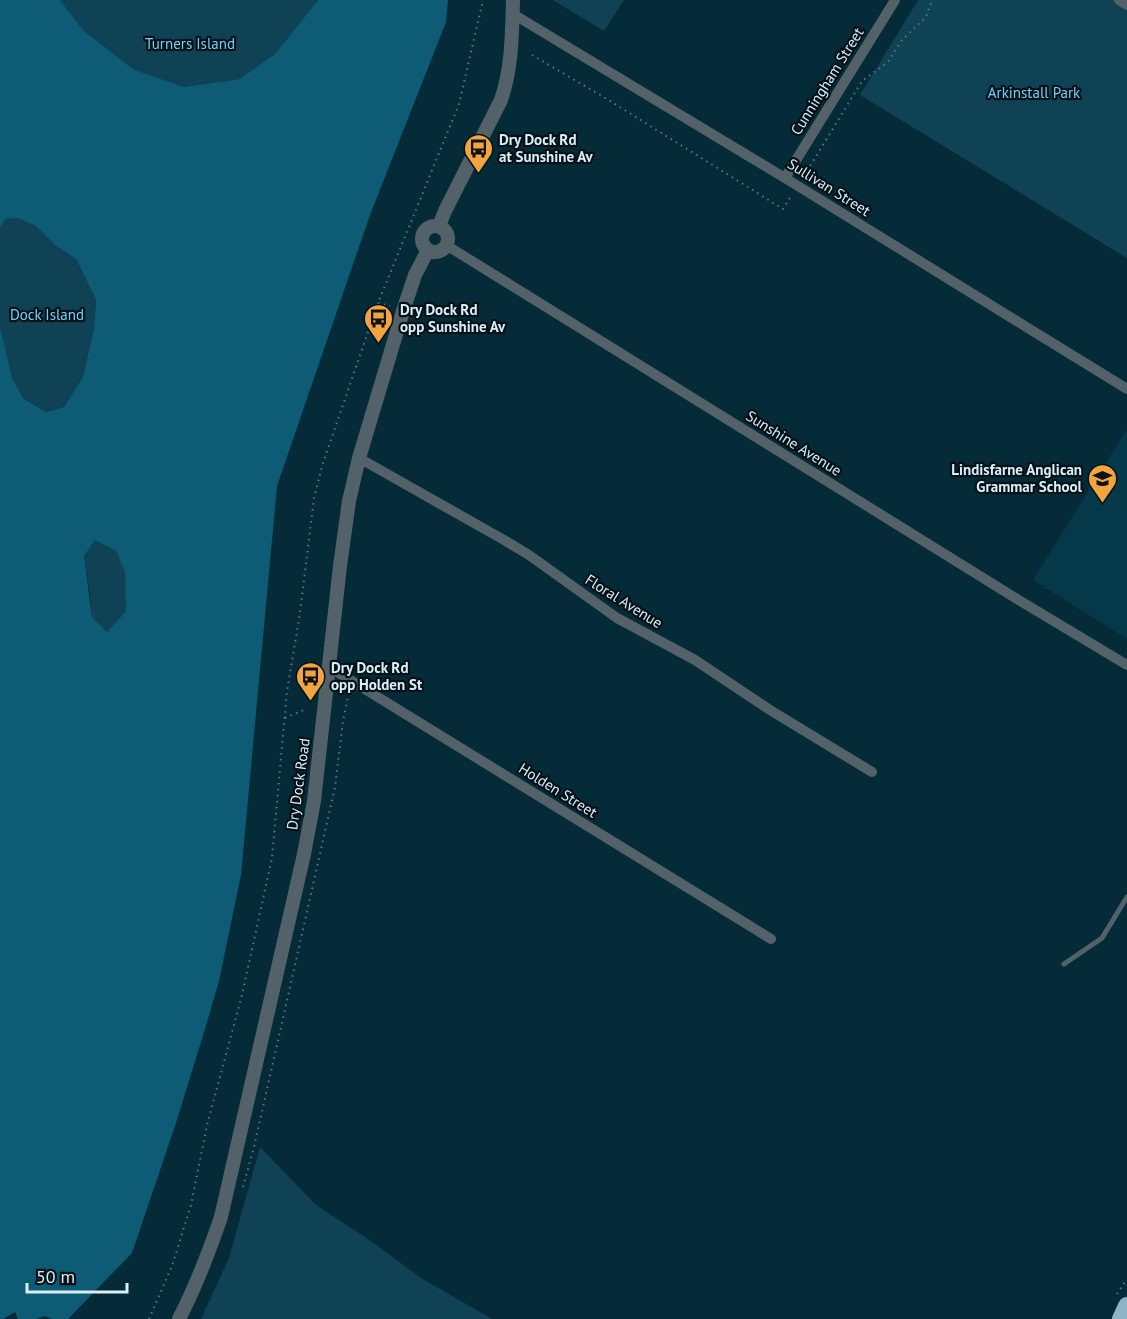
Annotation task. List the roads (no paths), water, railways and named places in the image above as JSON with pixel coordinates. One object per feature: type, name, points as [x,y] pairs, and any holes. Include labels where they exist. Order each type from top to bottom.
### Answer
[{"type":"highway","points":[[1121,1319],[1127,1306]]},
{"type":"street","name":"Cunningham Street","points":[[785,178],[895,0]]},
{"type":"street","points":[[1119,0],[1127,5]]},
{"type":"street","name":"Sullivan Street","points":[[513,7],[1127,389]]},
{"type":"street","points":[[439,226],[501,100],[510,64],[513,7]]},
{"type":"street","points":[[439,226],[447,234],[446,245],[442,250],[428,250],[423,245],[423,233],[429,227],[439,226]]},
{"type":"street","name":"Sunshine Avenue","points":[[446,245],[1127,665]]},
{"type":"street","name":"Dry Dock Road","points":[[179,1319],[206,1261],[220,1217],[310,822],[347,508],[359,458],[403,311],[415,275],[428,250]]},
{"type":"street","name":"Floral Avenue","points":[[359,458],[529,555],[617,618],[695,660],[770,711],[872,772]]},
{"type":"street","name":"Holden Street","points":[[329,667],[771,939]]},
{"type":"lane","points":[[1064,964],[1102,938],[1127,897]]},
{"type":"place","name":"Dry Dock Rd at Sunshine Av","points":[[478,174]]},
{"type":"place","name":"Dry Dock Rd opp Sunshine Av","points":[[379,344]]},
{"type":"place","name":"Lindisfarne Anglican Grammar School","points":[[1103,504]]},
{"type":"place","name":"Dry Dock Rd opp Holden St","points":[[310,702]]},
{"type":"park label","name":"Turners Island","points":[[190,43]]},
{"type":"park label","name":"Arkinstall Park","points":[[1034,92]]},
{"type":"park label","name":"Dock Island","points":[[47,314]]}]
